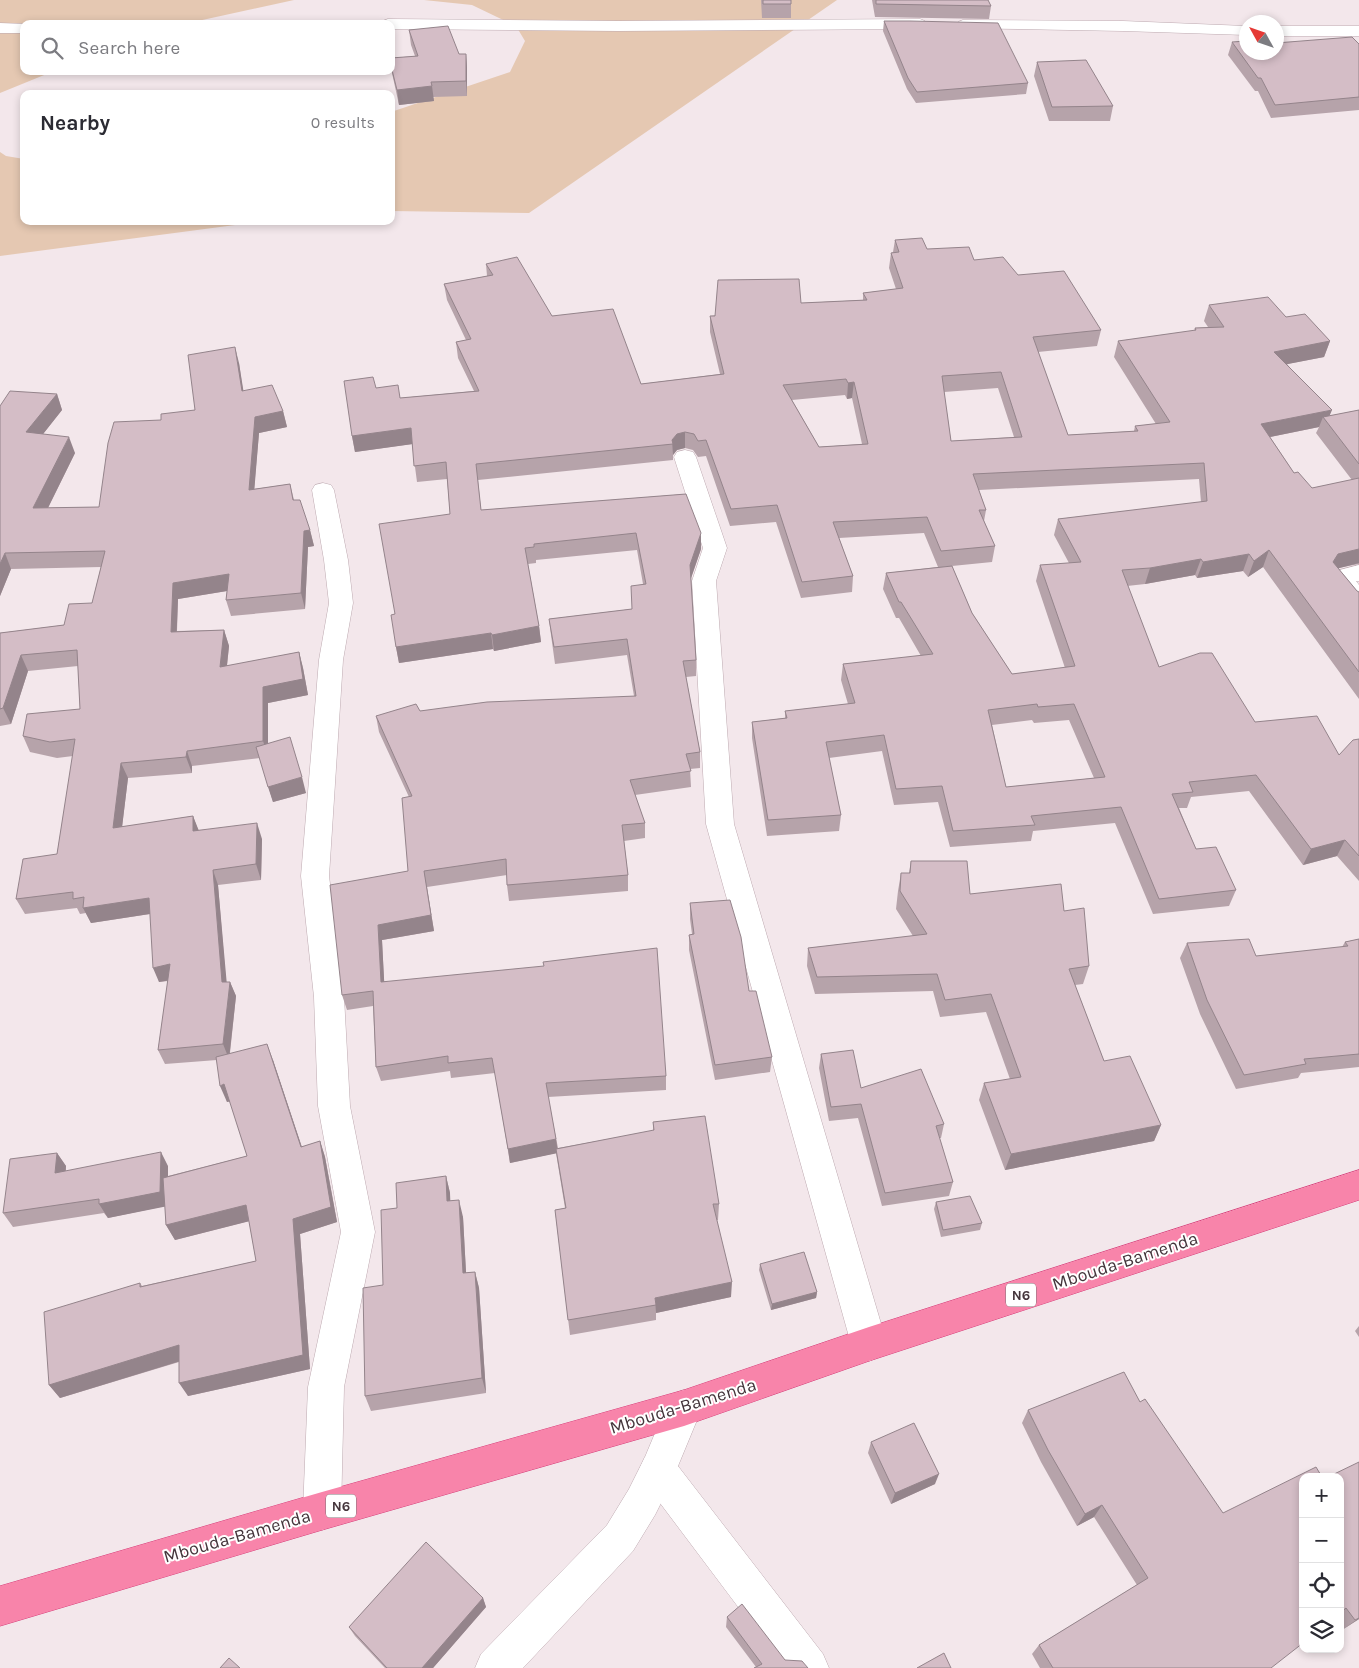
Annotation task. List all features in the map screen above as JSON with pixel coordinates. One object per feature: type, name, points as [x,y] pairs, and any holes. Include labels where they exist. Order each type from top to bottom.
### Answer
[{"type":"highway","name":"Mbouda-Bamenda","points":[[0,1606],[322,1511],[684,1408],[869,1344],[1359,1185]]},
{"type":"street","points":[[395,24],[1123,26],[1239,31]]},
{"type":"street","points":[[0,28],[20,28]]},
{"type":"street","points":[[1284,31],[1359,31]]},
{"type":"street","points":[[685,458],[714,548],[704,581],[720,824],[869,1344]]},
{"type":"street","points":[[322,1511],[326,1387],[358,1232],[334,1106],[329,997],[315,876],[331,660],[341,603],[336,560],[323,490]]},
{"type":"street","points":[[1359,573],[1340,578],[1359,600]]},
{"type":"street","points":[[495,1668],[620,1538],[642,1502],[658,1470],[684,1408]]},
{"type":"street","points":[[658,1470],[809,1668]]},
{"type":"shaded area","points":[[0,0],[294,0],[202,20],[20,20],[20,75],[44,75],[0,93]]},
{"type":"shaded area","points":[[424,0],[837,0],[529,213],[395,211],[395,111],[510,72],[525,41],[516,26],[472,5]]},
{"type":"shaded area","points":[[0,152],[6,156],[20,158],[20,225],[235,225],[0,256]]},
{"type":"building","points":[[763,0],[791,0],[791,4],[763,4]]},
{"type":"building","points":[[876,0],[988,0],[991,6],[876,4]]},
{"type":"building","points":[[884,21],[998,23],[1028,83],[917,92],[908,78]]},
{"type":"building","points":[[448,26],[459,54],[466,54],[466,81],[431,82],[432,86],[397,90],[393,75],[395,75],[395,58],[418,56],[409,30]]},
{"type":"building","points":[[1352,37],[1359,44],[1359,97],[1275,105],[1261,78],[1258,78],[1245,60],[1284,60],[1284,42]]},
{"type":"building","points":[[1232,42],[1239,42],[1239,52]]},
{"type":"building","points":[[1086,60],[1113,106],[1052,107],[1037,62]]},
{"type":"building","points":[[922,238],[927,249],[969,247],[974,260],[1003,257],[1018,275],[1064,271],[1101,330],[1033,337],[1068,435],[1138,431],[1135,426],[1170,422],[1118,341],[1196,330],[1195,328],[1224,327],[1209,305],[1268,297],[1286,317],[1305,314],[1330,341],[1274,352],[1332,410],[1261,424],[1294,473],[1298,472],[1312,488],[1359,478],[1359,549],[1338,554],[1333,562],[1359,592],[1359,672],[1269,550],[1254,561],[1249,554],[1203,562],[1201,559],[1150,568],[1122,570],[1159,667],[1200,653],[1212,653],[1255,722],[1317,716],[1339,755],[1353,740],[1359,739],[1359,856],[1345,840],[1311,849],[1256,775],[1189,782],[1193,792],[1172,794],[1196,849],[1216,847],[1236,890],[1159,899],[1121,807],[1031,816],[1035,825],[953,831],[942,786],[896,789],[884,735],[826,742],[841,815],[768,820],[752,722],[787,718],[785,711],[855,703],[843,664],[933,654],[901,602],[899,602],[886,573],[952,566],[972,613],[1012,674],[1075,666],[1040,565],[1081,562],[1058,519],[1207,501],[1204,463],[973,474],[986,510],[979,510],[995,546],[941,551],[927,517],[833,522],[853,576],[802,582],[777,505],[731,509],[706,440],[698,441],[694,434],[685,432],[677,434],[672,440],[673,444],[476,464],[481,510],[686,494],[701,533],[690,565],[696,660],[683,661],[700,752],[686,754],[691,771],[630,780],[645,823],[622,825],[628,875],[507,885],[506,859],[424,871],[431,915],[378,925],[381,982],[544,966],[543,962],[657,948],[666,1076],[546,1083],[556,1139],[508,1149],[492,1058],[448,1063],[448,1056],[376,1067],[373,991],[342,995],[330,885],[408,871],[402,798],[412,796],[376,716],[416,704],[420,711],[487,702],[636,696],[627,639],[554,647],[549,619],[632,609],[631,586],[646,584],[636,533],[534,544],[534,547],[525,548],[539,626],[492,635],[491,633],[396,647],[391,615],[395,614],[379,524],[450,514],[446,462],[414,466],[411,428],[352,436],[344,381],[373,377],[376,388],[398,385],[400,398],[479,391],[456,342],[471,339],[444,284],[493,275],[486,264],[517,257],[552,316],[613,309],[641,384],[724,374],[710,316],[715,316],[718,280],[799,279],[801,303],[867,300],[863,293],[903,288],[891,253],[899,252],[895,240]],"holes":[[[1001,372],[1022,437],[951,441],[942,376]],[[846,379],[848,383],[854,382],[868,444],[819,447],[783,385]],[[1037,704],[1038,707],[1074,704],[1105,777],[1006,787],[988,710]]]},
{"type":"building","points":[[235,347],[242,391],[272,385],[283,411],[255,417],[249,490],[290,484],[293,500],[300,500],[310,530],[304,531],[301,593],[226,600],[229,574],[173,583],[171,632],[224,630],[220,667],[299,652],[303,679],[263,687],[263,741],[187,751],[186,757],[121,763],[113,828],[193,816],[193,831],[257,823],[256,864],[213,870],[222,982],[230,982],[223,1044],[158,1050],[170,964],[153,968],[149,898],[83,908],[84,897],[73,899],[73,892],[16,899],[23,859],[57,854],[75,739],[50,742],[23,736],[27,714],[80,709],[77,650],[21,655],[3,708],[0,709],[0,633],[64,625],[69,604],[92,603],[105,551],[5,553],[0,564],[0,406],[10,391],[57,394],[26,432],[69,437],[33,508],[99,507],[108,443],[114,422],[161,420],[161,414],[195,410],[188,355]]},
{"type":"building","points":[[1359,410],[1359,464],[1323,417]]},
{"type":"building","points":[[290,737],[302,777],[268,787],[256,747]]},
{"type":"building","points":[[911,861],[967,861],[970,894],[1061,884],[1064,911],[1084,908],[1089,966],[1069,969],[1104,1061],[1130,1056],[1161,1125],[1011,1154],[984,1083],[1021,1077],[991,994],[945,1000],[937,974],[817,977],[808,948],[927,934],[900,891],[901,873],[910,873]]},
{"type":"building","points":[[730,900],[741,937],[749,991],[756,991],[772,1057],[715,1065],[689,935],[694,934],[690,903]]},
{"type":"building","points":[[1249,939],[1256,956],[1348,946],[1345,942],[1359,939],[1359,1054],[1304,1059],[1306,1064],[1244,1075],[1207,1000],[1187,943]]},
{"type":"building","points":[[267,1044],[301,1147],[320,1141],[331,1207],[293,1219],[303,1355],[179,1383],[179,1345],[49,1385],[44,1312],[140,1283],[140,1287],[256,1261],[246,1205],[166,1225],[163,1178],[247,1156],[224,1084],[220,1086],[216,1057]]},
{"type":"building","points":[[853,1050],[861,1088],[921,1069],[944,1124],[936,1126],[953,1182],[885,1193],[861,1104],[831,1107],[821,1054]]},
{"type":"building","points":[[705,1116],[719,1204],[713,1204],[732,1282],[655,1298],[656,1305],[568,1320],[555,1210],[566,1208],[556,1149],[654,1130],[653,1122]]},
{"type":"building","points":[[161,1152],[160,1192],[99,1204],[99,1199],[3,1213],[10,1159],[57,1153],[55,1173]]},
{"type":"building","points":[[446,1176],[447,1201],[459,1200],[463,1273],[475,1272],[482,1378],[365,1396],[363,1288],[383,1285],[381,1210],[397,1208],[396,1183]]},
{"type":"building","points":[[970,1196],[982,1223],[943,1230],[936,1202]]},
{"type":"building","points":[[804,1252],[817,1292],[772,1304],[760,1264]]},
{"type":"building","points":[[1124,1372],[1140,1402],[1145,1399],[1223,1513],[1299,1475],[1299,1646],[1271,1668],[1053,1668],[1039,1645],[1148,1578],[1102,1505],[1085,1514],[1048,1450],[1028,1410]]},
{"type":"building","points":[[914,1423],[939,1474],[895,1493],[871,1442]]},
{"type":"building","points":[[1359,1462],[1359,1618],[1355,1620],[1346,1608],[1344,1610],[1344,1473],[1336,1473]]},
{"type":"building","points":[[1316,1467],[1320,1473],[1304,1473]]},
{"type":"building","points":[[426,1542],[483,1598],[422,1668],[387,1668],[349,1627]]},
{"type":"building","points":[[742,1604],[785,1660],[802,1661],[808,1668],[754,1668],[762,1664],[727,1617]]},
{"type":"building","points":[[944,1653],[951,1668],[917,1668]]},
{"type":"building","points":[[229,1658],[240,1668],[220,1668]]}]
